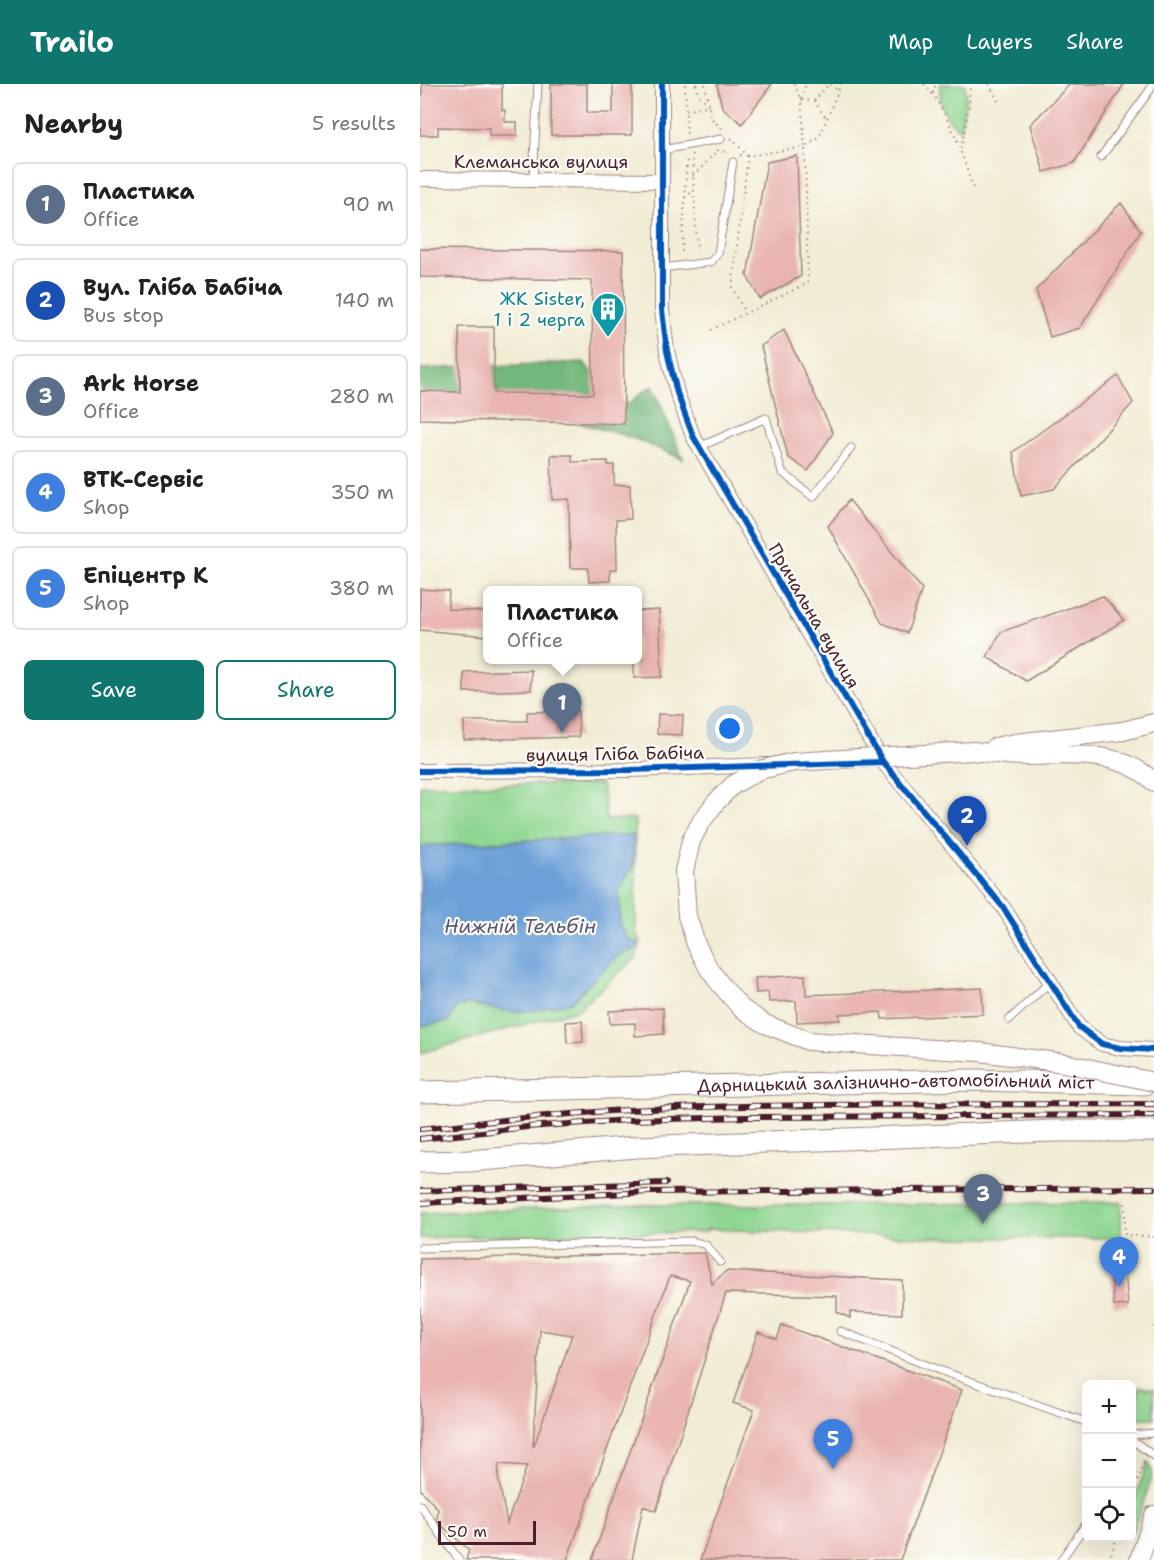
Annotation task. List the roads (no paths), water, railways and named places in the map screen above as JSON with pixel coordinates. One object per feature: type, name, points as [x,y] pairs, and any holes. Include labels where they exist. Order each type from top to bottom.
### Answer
[{"type":"main road","points":[[1154,723],[1123,731],[1015,743],[973,751],[794,762],[759,770],[733,785],[701,822],[692,841],[684,871],[687,916],[696,945],[721,986],[741,1008],[765,1024],[808,1041],[980,1052],[1064,1063],[1154,1083]]},
{"type":"main road","points":[[973,751],[1022,756],[1098,755],[1124,762],[1146,774],[1154,782]]},
{"type":"main road","name":"Дарницький залізнично-автомобільний міст","points":[[420,1092],[974,1080],[1154,1083]]},
{"type":"main road","points":[[420,1162],[469,1161],[637,1147],[1053,1131],[1154,1131]]},
{"type":"main road","points":[[1139,1560],[1154,1515]]},
{"type":"street","name":"Причальна вулиця","points":[[662,84],[662,310],[667,351],[677,393],[699,447],[883,762],[1003,907],[1073,1018],[1091,1038],[1102,1044],[1120,1048],[1154,1050]]},
{"type":"street","name":"Клеманська вулиця","points":[[420,179],[662,181]]},
{"type":"street","name":"вулиця Гліба Бабіча","points":[[420,771],[630,770],[883,762]]},
{"type":"lane","points":[[533,180],[538,84]]},
{"type":"lane","points":[[1101,157],[1152,84]]},
{"type":"lane","points":[[662,150],[721,139]]},
{"type":"lane","points":[[662,268],[701,265],[711,262],[718,253],[733,162]]},
{"type":"lane","points":[[699,447],[766,418],[782,471],[813,497],[851,448]]},
{"type":"lane","points":[[1009,1020],[1050,982]]},
{"type":"lane","points":[[420,1248],[692,1241],[706,1245],[720,1262]]},
{"type":"lane","points":[[840,1331],[939,1370],[1082,1421]]},
{"type":"lane","points":[[1136,1435],[1154,1433]]},
{"type":"lane","points":[[1136,1443],[1154,1456]]},
{"type":"lane","points":[[420,1505],[459,1560]]},
{"type":"lane","points":[[1061,1560],[1082,1530]]},
{"type":"water","name":"Нижній Тельбін","points":[[633,835],[633,865],[619,890],[620,925],[627,938],[639,944],[635,949],[617,956],[571,1002],[532,1011],[511,1012],[468,1004],[457,1006],[449,1021],[420,1026],[420,846]]},
{"type":"railway","points":[[420,1129],[576,1114],[694,1107],[1154,1104]]},
{"type":"railway","points":[[420,1139],[527,1127],[629,1120],[747,1117],[1154,1115]]},
{"type":"railway","points":[[420,1191],[666,1183]]},
{"type":"railway","points":[[420,1203],[650,1192],[1154,1188]]},
{"type":"place","name":"ЖК Sister, 1 і 2 черга","points":[[608,338]]},
{"type":"place","name":"Пластика","points":[[562,733]]},
{"type":"place","name":"Вул. Гліба Бабіча","points":[[967,846]]},
{"type":"place","name":"Ark Horse","points":[[983,1224]]},
{"type":"place","name":"ВТК-Сервіс","points":[[1119,1287]]},
{"type":"place","name":"Епіцентр К","points":[[833,1469]]}]
